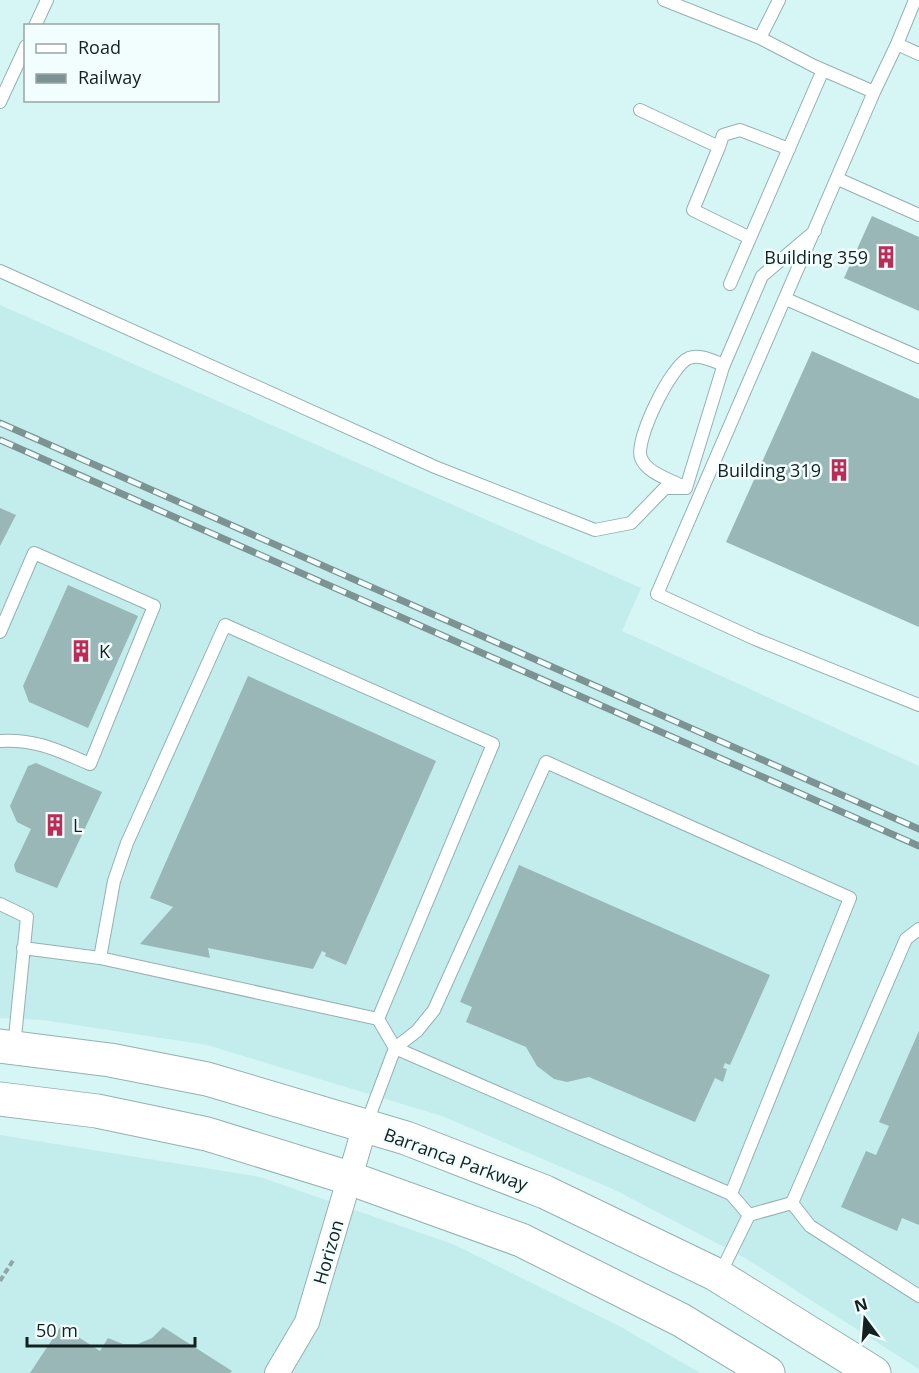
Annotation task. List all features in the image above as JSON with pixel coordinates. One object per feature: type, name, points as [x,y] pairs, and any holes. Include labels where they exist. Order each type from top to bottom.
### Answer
[{"type":"main road","name":"Barranca Parkway","points":[[7,1047],[110,1060],[207,1079],[366,1126],[544,1192],[719,1276],[874,1373]]},
{"type":"main road","points":[[0,1099],[97,1111],[207,1134],[349,1178],[522,1240],[681,1320],[768,1373]]},
{"type":"street","name":"Horizon","points":[[277,1373],[307,1322],[366,1126]]},
{"type":"lane","points":[[36,24],[46,0]]},
{"type":"lane","points":[[664,0],[760,38],[823,70],[874,92]]},
{"type":"lane","points":[[760,38],[779,0]]},
{"type":"lane","points":[[915,0],[657,594],[755,639],[919,705]]},
{"type":"lane","points":[[897,44],[919,54]]},
{"type":"lane","points":[[0,102],[24,50]]},
{"type":"lane","points":[[730,284],[823,70]]},
{"type":"lane","points":[[640,110],[718,147]]},
{"type":"lane","points":[[750,238],[693,210],[723,135],[741,130],[789,149]]},
{"type":"lane","points":[[838,179],[919,215]]},
{"type":"lane","points":[[686,488],[724,364],[762,276],[815,231]]},
{"type":"lane","points":[[0,272],[435,467],[595,530],[631,523],[664,488],[686,488]]},
{"type":"lane","points":[[786,299],[919,357]]},
{"type":"lane","points":[[686,488],[647,466],[641,458],[641,439],[671,374],[679,364],[690,358],[702,357],[724,364]]},
{"type":"lane","points":[[0,632],[34,553],[154,606],[90,764],[41,743],[24,740],[0,741]]},
{"type":"lane","points":[[100,958],[114,881],[127,843],[225,625],[493,744],[378,1019]]},
{"type":"lane","points":[[366,1126],[395,1048],[417,1031],[434,1010],[546,762],[850,898],[730,1194]]},
{"type":"lane","points":[[0,904],[27,917],[7,1047]]},
{"type":"lane","points":[[792,1203],[906,939],[919,929]]},
{"type":"lane","points":[[23,948],[100,958],[378,1019],[395,1048],[730,1194],[749,1215]]},
{"type":"lane","points":[[719,1276],[749,1215],[792,1203]]},
{"type":"lane","points":[[792,1203],[810,1226],[919,1296]]},
{"type":"path","points":[[0,1281],[14,1260]]},
{"type":"shaded area","points":[[0,305],[641,588],[622,631],[919,766],[919,1369],[745,1258],[615,1190],[442,1116],[207,1045],[43,1020],[0,1018]]},
{"type":"shaded area","points":[[0,1135],[260,1177],[455,1245],[621,1327],[700,1373],[0,1373]]},
{"type":"building","name":"Building 359","points":[[872,216],[919,237],[919,311],[844,278]]},
{"type":"building","name":"Building 319","points":[[812,351],[919,399],[919,627],[726,542]]},
{"type":"building","points":[[0,508],[16,515],[0,546]]},
{"type":"building","name":"K","points":[[68,585],[138,616],[88,728],[29,702],[23,686]]},
{"type":"building","points":[[248,676],[436,761],[346,965],[325,956],[326,953],[322,951],[313,969],[208,948],[210,958],[140,944],[173,907],[150,898]]},
{"type":"building","name":"L","points":[[36,763],[102,792],[57,888],[16,872],[14,865],[31,829],[17,822],[10,806],[28,766]]},
{"type":"building","points":[[519,865],[770,975],[730,1065],[725,1063],[723,1068],[727,1069],[723,1082],[715,1078],[695,1122],[589,1077],[567,1082],[554,1079],[537,1066],[526,1047],[466,1022],[472,1007],[460,1002]]},
{"type":"building","points":[[919,1031],[919,1225],[902,1218],[897,1231],[841,1207],[866,1151],[876,1155],[889,1126],[879,1122]]},
{"type":"building","points":[[61,1326],[100,1351],[108,1338],[123,1344],[138,1344],[152,1338],[163,1327],[232,1371],[230,1373],[30,1373]]},
{"type":"railway","points":[[0,423],[919,829]]},
{"type":"railway","points":[[0,440],[919,846]]},
{"type":"place","name":"Building 359","points":[[886,257]]},
{"type":"place","name":"Building 319","points":[[839,470]]},
{"type":"place","name":"K","points":[[81,651]]},
{"type":"place","name":"L","points":[[55,825]]}]
